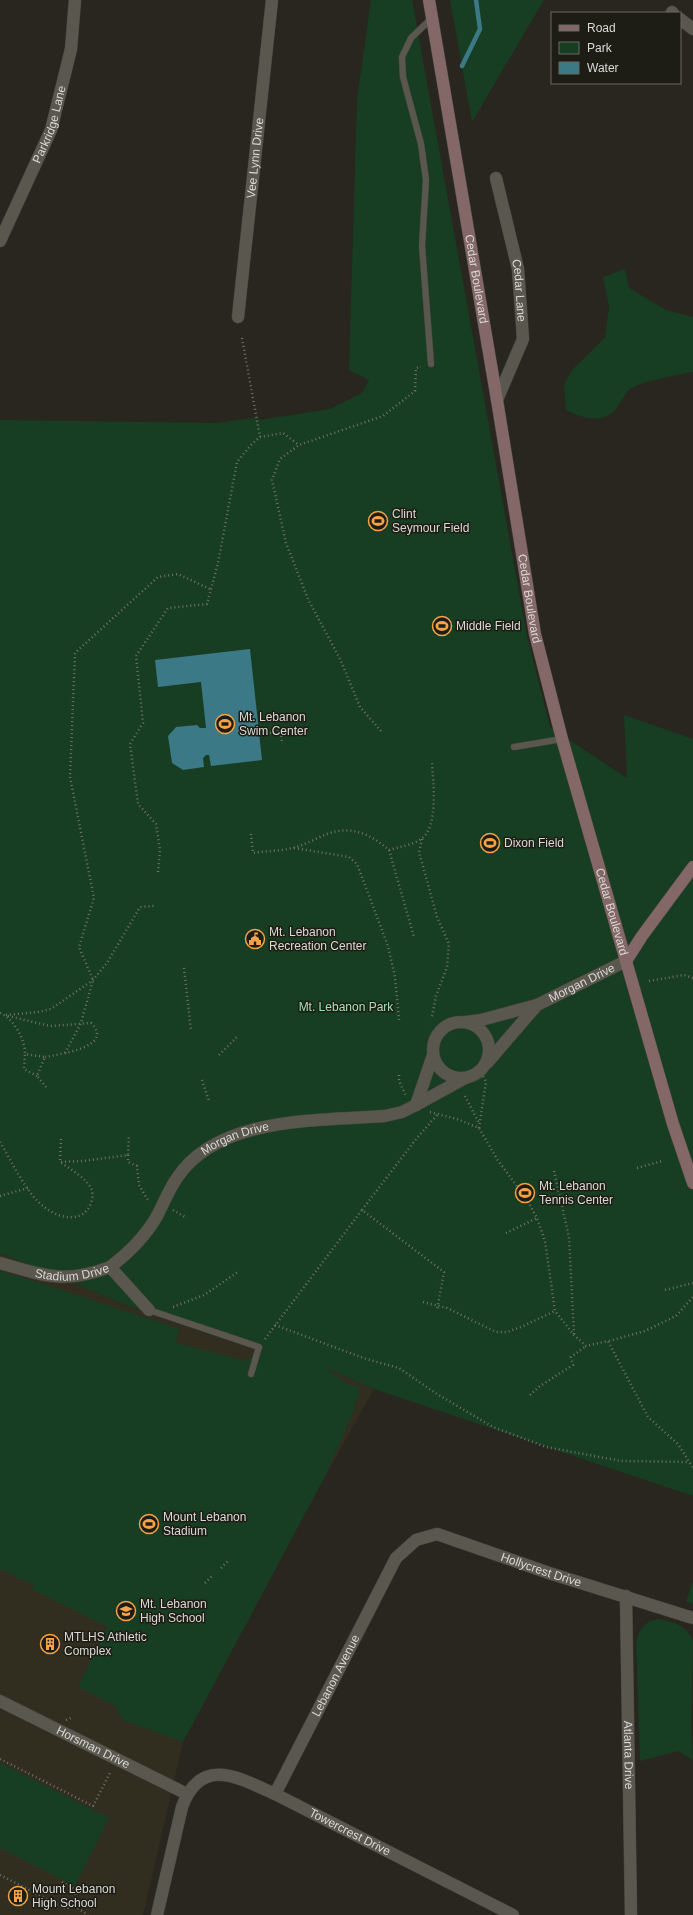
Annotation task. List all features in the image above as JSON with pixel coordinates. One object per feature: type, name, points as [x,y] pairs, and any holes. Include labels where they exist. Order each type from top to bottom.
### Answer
[{"type":"street","name":"Parkridge Lane","points":[[0,241],[51,130],[71,48],[75,0]]},
{"type":"street","name":"Vee Lynn Drive","points":[[238,316],[272,0]]},
{"type":"street","name":"Cedar Boulevard","points":[[429,0],[498,400],[535,634],[562,739],[673,1124],[693,1183]]},
{"type":"street","points":[[681,20],[693,29]]},
{"type":"street","name":"Cedar Lane","points":[[496,178],[518,269],[523,339],[498,400]]},
{"type":"street","points":[[626,961],[642,936],[693,867]]},
{"type":"street","name":"Morgan Drive","points":[[465,1022],[481,1020],[537,1006],[626,961]]},
{"type":"street","name":"Morgan Drive","points":[[483,1068],[537,1006]]},
{"type":"street","points":[[420,1107],[433,1055],[433,1046],[441,1030],[456,1022],[465,1022],[474,1025],[481,1030],[487,1038],[489,1052],[483,1068],[465,1078],[448,1076],[436,1064],[433,1055]]},
{"type":"street","name":"Morgan Drive","points":[[110,1266],[128,1254],[144,1236],[157,1216],[177,1177],[195,1157],[211,1144],[235,1134],[261,1127],[385,1116],[402,1112],[420,1107],[465,1078]]},
{"type":"street","name":"Stadium Drive","points":[[0,1263],[34,1273],[67,1277],[90,1275],[110,1266],[149,1310]]},
{"type":"street","name":"Hollycrest Drive","points":[[396,1558],[416,1540],[437,1534],[550,1573],[693,1618]]},
{"type":"street","name":"Lebanon Avenue","points":[[275,1794],[396,1558]]},
{"type":"street","name":"Atlanta Drive","points":[[626,1596],[631,1915]]},
{"type":"street","name":"Horsman Drive","points":[[0,1701],[187,1794]]},
{"type":"street","name":"Towercrest Drive","points":[[187,1794],[202,1778],[223,1774],[234,1776],[275,1794],[513,1915]]},
{"type":"street","points":[[158,1915],[182,1806],[187,1794]]},
{"type":"lane","points":[[431,364],[422,246],[426,180],[421,144],[403,77],[402,57],[411,38],[432,18]]},
{"type":"lane","points":[[514,747],[562,739]]},
{"type":"lane","points":[[149,1310],[259,1347],[251,1374]]},
{"type":"path","points":[[242,338],[260,437]]},
{"type":"path","points":[[381,731],[360,707],[341,661],[308,599],[286,543],[272,480],[280,459],[299,445],[382,416],[415,391],[416,368],[431,364]]},
{"type":"path","points":[[158,872],[160,850],[156,824],[138,804],[130,744],[143,723],[136,656],[168,608],[207,604],[212,590],[237,462],[250,445],[260,437],[283,433],[299,445]]},
{"type":"path","points":[[65,1053],[81,1023],[93,980],[79,946],[94,898],[70,777],[75,653],[158,577],[178,574],[212,590]]},
{"type":"path","points":[[270,733],[281,731],[282,744]]},
{"type":"path","points":[[432,762],[434,806],[428,831],[422,839],[419,852],[436,917],[449,944],[447,967],[436,996],[432,1017]]},
{"type":"path","points":[[251,834],[253,853],[293,848],[328,833],[349,829],[363,832],[389,850],[414,937]]},
{"type":"path","points":[[389,850],[422,839]]},
{"type":"path","points":[[293,848],[349,857],[357,864],[388,946],[395,976],[399,1020]]},
{"type":"path","points":[[6,1015],[52,1009],[93,980],[107,963],[140,907],[154,906]]},
{"type":"path","points":[[184,968],[192,1031]]},
{"type":"path","points":[[649,981],[684,975],[693,978]]},
{"type":"path","points":[[0,1013],[50,1026],[68,1026],[81,1023],[91,1023],[96,1028],[97,1035],[94,1042],[83,1048],[45,1056],[26,1054]]},
{"type":"path","points":[[6,1015],[20,1034],[25,1044],[26,1054],[24,1069],[38,1076],[47,1088]]},
{"type":"path","points":[[219,1055],[237,1037]]},
{"type":"path","points":[[38,1076],[45,1056]]},
{"type":"path","points":[[478,1128],[486,1082],[483,1068]]},
{"type":"path","points":[[399,1075],[400,1085],[406,1096]]},
{"type":"path","points":[[202,1080],[209,1101]]},
{"type":"path","points":[[465,1096],[479,1123]]},
{"type":"path","points":[[420,1107],[457,1119],[478,1128],[496,1159],[527,1200],[537,1218],[549,1257],[555,1311],[586,1346]]},
{"type":"path","points":[[259,1347],[412,1144],[438,1114]]},
{"type":"path","points":[[129,1135],[128,1162],[137,1166],[140,1185],[150,1204]]},
{"type":"path","points":[[60,1162],[61,1139]]},
{"type":"path","points":[[0,1142],[28,1188],[42,1205],[59,1216],[74,1218],[83,1214],[90,1207],[93,1198],[91,1188],[60,1162]]},
{"type":"path","points":[[60,1162],[97,1160],[128,1155]]},
{"type":"path","points":[[637,1168],[662,1161]]},
{"type":"path","points":[[554,1171],[569,1237],[574,1334]]},
{"type":"path","points":[[0,1196],[28,1188]]},
{"type":"path","points":[[171,1209],[187,1218]]},
{"type":"path","points":[[362,1210],[444,1272],[437,1310]]},
{"type":"path","points":[[506,1233],[537,1218]]},
{"type":"path","points":[[149,1310],[176,1306],[204,1295],[238,1272]]},
{"type":"path","points":[[665,1290],[693,1283]]},
{"type":"path","points":[[530,1395],[540,1386],[573,1365],[571,1357],[586,1346],[646,1331],[676,1316],[693,1297]]},
{"type":"path","points":[[423,1302],[450,1309],[496,1332],[507,1332],[555,1311]]},
{"type":"path","points":[[275,1325],[366,1359],[399,1368],[437,1394],[493,1427],[546,1447],[621,1461],[689,1462]]},
{"type":"path","points":[[608,1341],[648,1418],[678,1444],[693,1468]]},
{"type":"path","points":[[221,1568],[228,1561]]},
{"type":"path","points":[[205,1583],[212,1576]]},
{"type":"path","points":[[0,1759],[93,1806],[112,1770]]},
{"type":"path","points":[[0,1875],[66,1909],[73,1905],[76,1890],[62,1882]]},
{"type":"path","points":[[73,1905],[88,1915]]},
{"type":"shaded area","name":"Mount Lebanon Stadium","points":[[0,1253],[149,1314],[258,1350],[322,1366],[374,1389],[323,1480],[183,1742],[143,1915],[0,1915]]},
{"type":"green space","name":"Mt. Lebanon Park","points":[[371,0],[412,0],[527,636],[550,727],[627,778],[624,715],[693,739],[693,1496],[374,1389],[324,1367],[347,1384],[360,1387],[353,1413],[323,1480],[183,1742],[123,1720],[114,1705],[78,1687],[108,1627],[32,1589],[34,1585],[0,1569],[0,1271],[179,1329],[176,1343],[246,1361],[261,1351],[149,1314],[0,1253],[0,420],[217,423],[258,417],[259,420],[330,409],[362,393],[369,380],[349,370],[357,100]]},
{"type":"green space","points":[[450,0],[544,0],[472,122]]},
{"type":"green space","points":[[625,269],[629,288],[666,310],[693,317],[693,372],[642,383],[630,389],[615,410],[608,416],[602,418],[583,417],[566,410],[564,385],[572,370],[605,338],[609,306],[603,277]]},
{"type":"green space","points":[[693,1581],[693,1604],[686,1601]]},
{"type":"green space","points":[[658,1619],[675,1623],[684,1628],[693,1641],[691,1727],[693,1760],[678,1751],[640,1761],[636,1642],[643,1626],[653,1620]]},
{"type":"green space","points":[[0,1763],[109,1818],[75,1886],[0,1848]]},
{"type":"water","points":[[250,649],[262,760],[211,766],[209,755],[206,755],[203,758],[204,767],[183,770],[172,763],[168,736],[176,727],[197,725],[200,728],[206,728],[201,682],[158,687],[155,660]]},
{"type":"waterway","points":[[462,66],[480,29],[476,0]]},
{"type":"place","name":"Clint Seymour Field","points":[[378,521]]},
{"type":"place","name":"Middle Field","points":[[442,626]]},
{"type":"place","name":"Mt. Lebanon Swim Center","points":[[225,724]]},
{"type":"place","name":"Dixon Field","points":[[490,843]]},
{"type":"place","name":"Mt. Lebanon Recreation Center","points":[[255,939]]},
{"type":"place","name":"Mt. Lebanon Tennis Center","points":[[525,1193]]},
{"type":"place","name":"Mount Lebanon Stadium","points":[[149,1524]]},
{"type":"place","name":"Mt. Lebanon High School","points":[[126,1611]]},
{"type":"place","name":"MTLHS Athletic Complex","points":[[50,1644]]},
{"type":"place","name":"Mount Lebanon High School","points":[[18,1896]]}]
